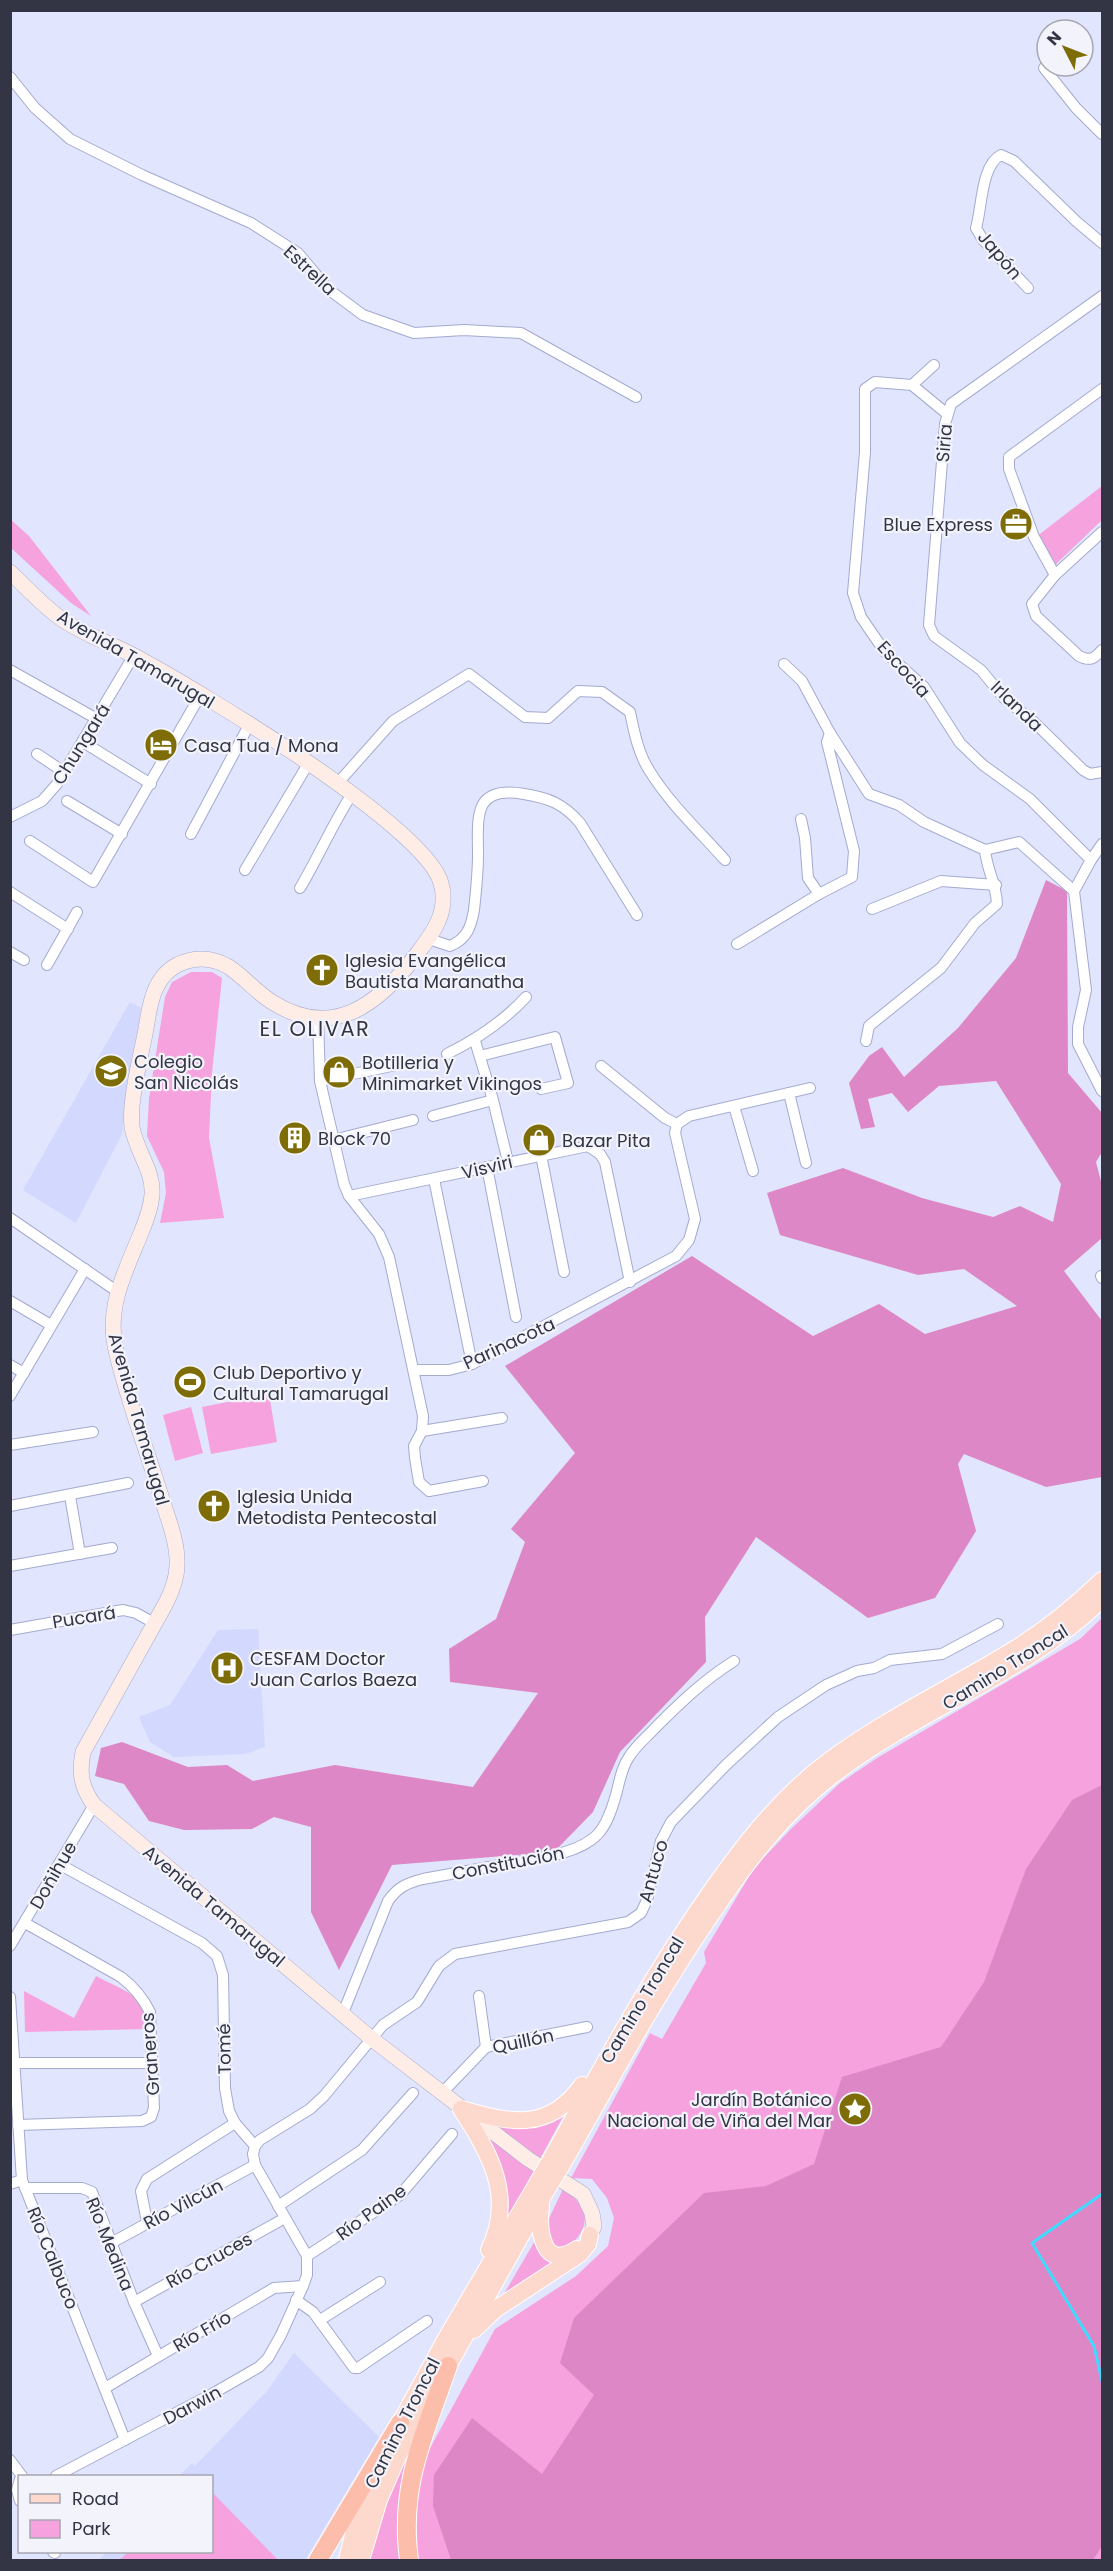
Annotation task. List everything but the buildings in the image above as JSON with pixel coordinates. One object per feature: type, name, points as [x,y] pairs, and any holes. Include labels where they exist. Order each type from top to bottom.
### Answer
[{"type":"highway","points":[[409,2560],[406,2525],[408,2487],[448,2366]]},
{"type":"highway","points":[[318,2560],[400,2423]]},
{"type":"main road","name":"Camino Troncal","points":[[362,2560],[371,2523],[388,2477],[541,2192],[627,2023],[683,1931],[759,1826],[799,1786],[830,1760],[878,1727],[1013,1651],[1046,1629],[1102,1580]]},
{"type":"main road","name":"Camino Troncal","points":[[556,2162],[695,1938],[761,1845],[803,1799],[874,1745],[1040,1649],[1087,1614],[1102,1599]]},
{"type":"main road","points":[[461,2109],[492,2118],[525,2121],[557,2111],[574,2096],[627,2023]]},
{"type":"main road","points":[[453,2326],[495,2238],[500,2206],[494,2166],[483,2143],[461,2109]]},
{"type":"main road","name":"Camino Troncal","points":[[346,2560],[368,2488],[400,2423],[453,2326],[541,2192]]},
{"type":"main road","points":[[541,2192],[540,2238],[549,2250],[555,2254],[567,2254],[581,2247],[590,2235]]},
{"type":"main road","points":[[462,2341],[496,2309],[580,2254],[588,2244],[590,2235]]},
{"type":"street","name":"Estrella","points":[[10,77],[34,108],[70,139],[142,175],[251,223],[298,253],[328,289],[363,315],[414,333],[464,330],[521,333],[636,397]]},
{"type":"street","points":[[1052,78],[1076,108],[1102,134]]},
{"type":"street","name":"Japón","points":[[1028,288],[983,240],[976,228],[990,166],[1001,155],[1014,161],[1102,243]]},
{"type":"street","name":"Siria","points":[[931,632],[929,626],[946,413],[959,396],[1102,296]]},
{"type":"street","points":[[934,365],[912,385],[946,413]]},
{"type":"street","name":"Escocia","points":[[912,385],[875,382],[866,389],[865,452],[853,593],[861,617],[885,652],[924,687],[960,743],[983,765],[1030,799],[1090,860]]},
{"type":"street","points":[[1055,575],[1034,537],[1009,469],[1009,457],[1102,389]]},
{"type":"street","points":[[1102,532],[1055,575],[1032,604],[1036,616],[1079,656],[1088,660],[1094,658],[1102,650]]},
{"type":"street","name":"Avenida Tamarugal","points":[[10,572],[67,623],[134,656],[201,694],[352,794],[409,840],[436,871],[442,887],[443,904],[438,923],[429,939],[384,992],[351,1013],[318,1018],[300,1015],[266,998],[228,967],[213,960],[190,959],[182,962],[166,972],[157,984],[152,997],[140,1058],[132,1128],[152,1181],[152,1197],[148,1215],[118,1292],[112,1322],[115,1345],[173,1536],[177,1567],[172,1590],[83,1752],[80,1773],[83,1788],[94,1805],[372,2038],[528,2159],[584,2194],[592,2213],[594,2226],[590,2235]]},
{"type":"street","name":"Irlanda","points":[[931,632],[941,642],[981,670],[1004,698],[1035,723],[1083,770],[1090,774],[1102,772]]},
{"type":"street","name":"Chungará","points":[[10,817],[42,801],[64,772],[134,656]]},
{"type":"street","points":[[784,664],[802,681],[869,794],[899,805],[924,822],[985,850],[1019,842],[1074,891]]},
{"type":"street","points":[[10,670],[97,719]]},
{"type":"street","points":[[337,784],[393,721],[469,674],[525,717],[548,718],[578,692],[602,692],[630,712],[635,734],[648,768],[668,796],[725,860]]},
{"type":"street","points":[[30,841],[93,882],[201,694]]},
{"type":"street","points":[[191,834],[249,725]]},
{"type":"street","points":[[737,944],[819,894],[852,877],[854,851],[827,742],[831,733]]},
{"type":"street","points":[[83,742],[151,784]]},
{"type":"street","points":[[37,754],[64,772]]},
{"type":"street","points":[[245,870],[308,764]]},
{"type":"street","points":[[429,939],[450,946],[458,943],[466,935],[471,925],[477,885],[477,816],[485,801],[498,794],[506,793],[516,792],[555,801],[568,810],[586,831],[637,915]]},
{"type":"street","points":[[300,888],[352,794]]},
{"type":"street","points":[[67,801],[122,834]]},
{"type":"street","points":[[801,819],[808,878],[819,894]]},
{"type":"street","points":[[1102,844],[1090,860],[1074,891],[1086,990],[1078,1027],[1078,1044],[1102,1090]]},
{"type":"street","points":[[866,1041],[869,1026],[941,968],[975,923],[996,904],[996,885],[986,863],[985,850]]},
{"type":"street","points":[[872,909],[941,881],[996,885]]},
{"type":"street","points":[[10,892],[68,929]]},
{"type":"street","points":[[47,965],[77,912]]},
{"type":"street","points":[[10,952],[24,960]]},
{"type":"street","points":[[447,1054],[475,1041],[510,1015],[526,997]]},
{"type":"street","points":[[318,1018],[320,1081],[333,1140],[349,1196],[385,1245],[414,1370],[423,1416],[422,1431],[414,1446],[419,1482],[424,1490],[434,1491],[483,1481]]},
{"type":"street","points":[[480,1056],[555,1037],[568,1083],[541,1089]]},
{"type":"street","points":[[475,1041],[493,1100],[508,1162]]},
{"type":"street","points":[[320,1081],[396,1065]]},
{"type":"street","points":[[601,1066],[665,1118],[677,1124],[688,1116],[810,1088]]},
{"type":"street","points":[[789,1093],[806,1163]]},
{"type":"street","points":[[433,1116],[493,1100]]},
{"type":"street","points":[[734,1106],[753,1171]]},
{"type":"street","points":[[333,1140],[413,1120]]},
{"type":"street","name":"Parinacota","points":[[414,1370],[449,1370],[472,1364],[676,1256],[693,1232],[695,1220],[675,1133],[677,1124]]},
{"type":"street","name":"Visviri","points":[[349,1196],[581,1146],[593,1148],[605,1162],[630,1282]]},
{"type":"street","points":[[541,1155],[564,1272]]},
{"type":"street","points":[[487,1167],[516,1317]]},
{"type":"street","points":[[434,1179],[472,1364]]},
{"type":"street","points":[[10,1218],[118,1292]]},
{"type":"street","points":[[10,1396],[84,1269]]},
{"type":"street","points":[[10,1301],[51,1325]]},
{"type":"street","points":[[10,1365],[24,1373]]},
{"type":"street","points":[[422,1431],[502,1418]]},
{"type":"street","points":[[10,1445],[93,1432]]},
{"type":"street","points":[[10,1506],[128,1483]]},
{"type":"street","points":[[70,1496],[80,1554]]},
{"type":"street","points":[[10,1566],[112,1548]]},
{"type":"street","name":"Pucará","points":[[10,1630],[123,1610],[136,1613],[154,1623]]},
{"type":"street","name":"Antuco","points":[[255,2146],[260,2140],[310,2109],[324,2096],[383,2025],[417,2002],[439,1966],[455,1954],[628,1922],[641,1913],[661,1841],[671,1822],[726,1765],[796,1704],[826,1685],[857,1671],[874,1668],[890,1660],[942,1653],[998,1624]]},
{"type":"street","name":"Constitución","points":[[343,2013],[388,1901],[400,1887],[408,1882],[555,1855],[571,1851],[585,1843],[603,1829],[609,1820],[622,1769],[629,1756],[687,1696],[706,1679],[734,1661]]},
{"type":"street","name":"Doñihue","points":[[10,1946],[94,1805]]},
{"type":"street","name":"Tomé","points":[[58,1864],[202,1943],[218,1956],[223,1975],[225,2088],[229,2111],[255,2146]]},
{"type":"street","name":"Graneros","points":[[18,2125],[142,2121],[151,2117],[154,2108],[150,2013],[138,1992],[121,1977],[25,1923]]},
{"type":"street","points":[[479,1996],[486,2047]]},
{"type":"street","name":"Río Calbuco","points":[[10,1997],[24,2184],[125,2440]]},
{"type":"street","name":"Quillón","points":[[442,2093],[486,2047],[587,2027]]},
{"type":"street","points":[[16,2064],[153,2063]]},
{"type":"street","points":[[278,2206],[362,2150],[413,2093]]},
{"type":"street","points":[[147,2222],[141,2192],[147,2179],[235,2122]]},
{"type":"street","name":"Río Paine","points":[[307,2256],[400,2195],[452,2134]]},
{"type":"street","points":[[255,2146],[253,2154],[255,2165],[307,2256],[307,2275],[296,2300],[305,2304],[320,2320],[354,2367],[358,2368],[427,2321]]},
{"type":"street","name":"Río Vilcún","points":[[111,2243],[255,2165]]},
{"type":"street","name":"Río Medina","points":[[10,2184],[82,2188],[92,2192],[134,2302],[158,2356]]},
{"type":"street","name":"Río Cruces","points":[[134,2302],[285,2218]]},
{"type":"street","points":[[320,2320],[380,2282]]},
{"type":"street","name":"Río Frío","points":[[105,2388],[274,2288],[303,2286]]},
{"type":"street","name":"Darwin","points":[[58,2475],[260,2367],[281,2335],[296,2300]]},
{"type":"street","points":[[10,2460],[20,2475]]},
{"type":"shaded area","points":[[1046,880],[1067,891],[1068,1073],[1102,1113],[1102,1152],[1096,1162],[1102,1185],[1102,1238],[1064,1271],[1102,1321],[1102,1477],[1046,1487],[964,1454],[958,1464],[976,1531],[935,1598],[868,1618],[756,1537],[705,1617],[706,1662],[620,1752],[593,1812],[554,1852],[392,1865],[339,1970],[311,1912],[311,1827],[274,1817],[252,1829],[184,1830],[149,1821],[124,1784],[95,1776],[101,1748],[122,1742],[188,1767],[227,1765],[253,1781],[335,1765],[473,1787],[538,1693],[450,1682],[449,1649],[496,1619],[525,1542],[511,1529],[575,1453],[505,1366],[692,1256],[813,1336],[879,1304],[925,1334],[1017,1306],[964,1269],[918,1275],[780,1235],[767,1193],[843,1168],[922,1198],[993,1217],[1020,1206],[1053,1222],[1061,1184],[996,1081],[939,1086],[908,1112],[892,1093],[868,1099],[875,1127],[861,1129],[849,1083],[869,1056],[882,1047],[904,1077],[958,1028],[1016,958]]},
{"type":"shaded area","name":"Colegio San Nicolás","points":[[130,1002],[141,1008],[122,1134],[76,1223],[23,1190]]},
{"type":"shaded area","name":"CESFAM Doctor Juan Carlos Baeza","points":[[258,1629],[265,1747],[245,1754],[174,1757],[150,1742],[139,1717],[170,1705],[218,1630]]},
{"type":"shaded area","name":"Jardín Botánico Nacional de Viña del Mar","points":[[1102,1785],[1102,2546],[1093,2560],[451,2560],[433,2506],[434,2475],[472,2418],[542,2474],[594,2395],[560,2363],[574,2318],[704,2193],[766,2186],[814,2164],[842,2077],[941,2047],[984,1982],[1026,1869],[1072,1800]]},
{"type":"shaded area","points":[[294,2353],[379,2437],[305,2560],[99,2560],[106,2553],[213,2553],[213,2475],[180,2475],[192,2463],[195,2466],[267,2391]]},
{"type":"green space","points":[[1102,486],[1102,520],[1053,567],[1036,537]]},
{"type":"green space","points":[[10,519],[29,536],[91,616],[71,603],[11,548]]},
{"type":"green space","points":[[191,972],[212,972],[222,978],[212,1073],[209,1138],[224,1218],[160,1223],[166,1193],[164,1172],[147,1136],[149,1098],[165,997],[172,982]]},
{"type":"green space","points":[[269,1394],[277,1442],[211,1454],[202,1407]]},
{"type":"green space","points":[[191,1407],[203,1453],[175,1461],[163,1415]]},
{"type":"green space","name":"Jardín Botánico Nacional de Viña del Mar","points":[[1102,1618],[1102,2560],[418,2560],[413,2522],[423,2461],[495,2329],[576,2276],[608,2246],[614,2218],[607,2198],[592,2179],[571,2178],[650,2033],[662,2039],[706,1963],[704,1952],[754,1868],[840,1783],[877,1758],[1080,1639]]},
{"type":"green space","points":[[96,1976],[124,1990],[138,2001],[146,2017],[147,2029],[25,2032],[24,1991],[74,2018]]},
{"type":"green space","points":[[566,2111],[540,2159],[490,2121]]},
{"type":"green space","points":[[484,2134],[535,2171],[499,2234]]},
{"type":"green space","points":[[563,2189],[579,2203],[585,2218],[580,2233],[566,2249],[556,2248],[544,2229]]},
{"type":"green space","points":[[536,2239],[561,2259],[501,2299]]},
{"type":"green space","points":[[414,2439],[402,2560],[369,2560],[386,2506]]},
{"type":"green space","points":[[213,2493],[278,2560],[119,2560],[128,2553],[213,2553]]},
{"type":"waterway","points":[[1102,2194],[1032,2243],[1094,2346],[1102,2381]]},
{"type":"place","name":"Blue Express","points":[[1016,524]]},
{"type":"place","name":"Casa Tua / Mona","points":[[161,745]]},
{"type":"place","name":"Iglesia Evangélica Bautista Maranatha","points":[[322,970]]},
{"type":"place","name":"Colegio San Nicolás","points":[[111,1071]]},
{"type":"place","name":"Botilleria y Minimarket Vikingos","points":[[339,1072]]},
{"type":"place","name":"Block 70","points":[[295,1138]]},
{"type":"place","name":"Bazar Pita","points":[[539,1140]]},
{"type":"place","name":"Club Deportivo y Cultural Tamarugal","points":[[190,1382]]},
{"type":"place","name":"Iglesia Unida Metodista Pentecostal","points":[[214,1506]]},
{"type":"place","name":"CESFAM Doctor Juan Carlos Baeza","points":[[227,1668]]},
{"type":"place","name":"Jardín Botánico Nacional de Viña del Mar","points":[[855,2109]]},
{"type":"district","name":"EL OLIVAR","points":[[315,1028]]}]
